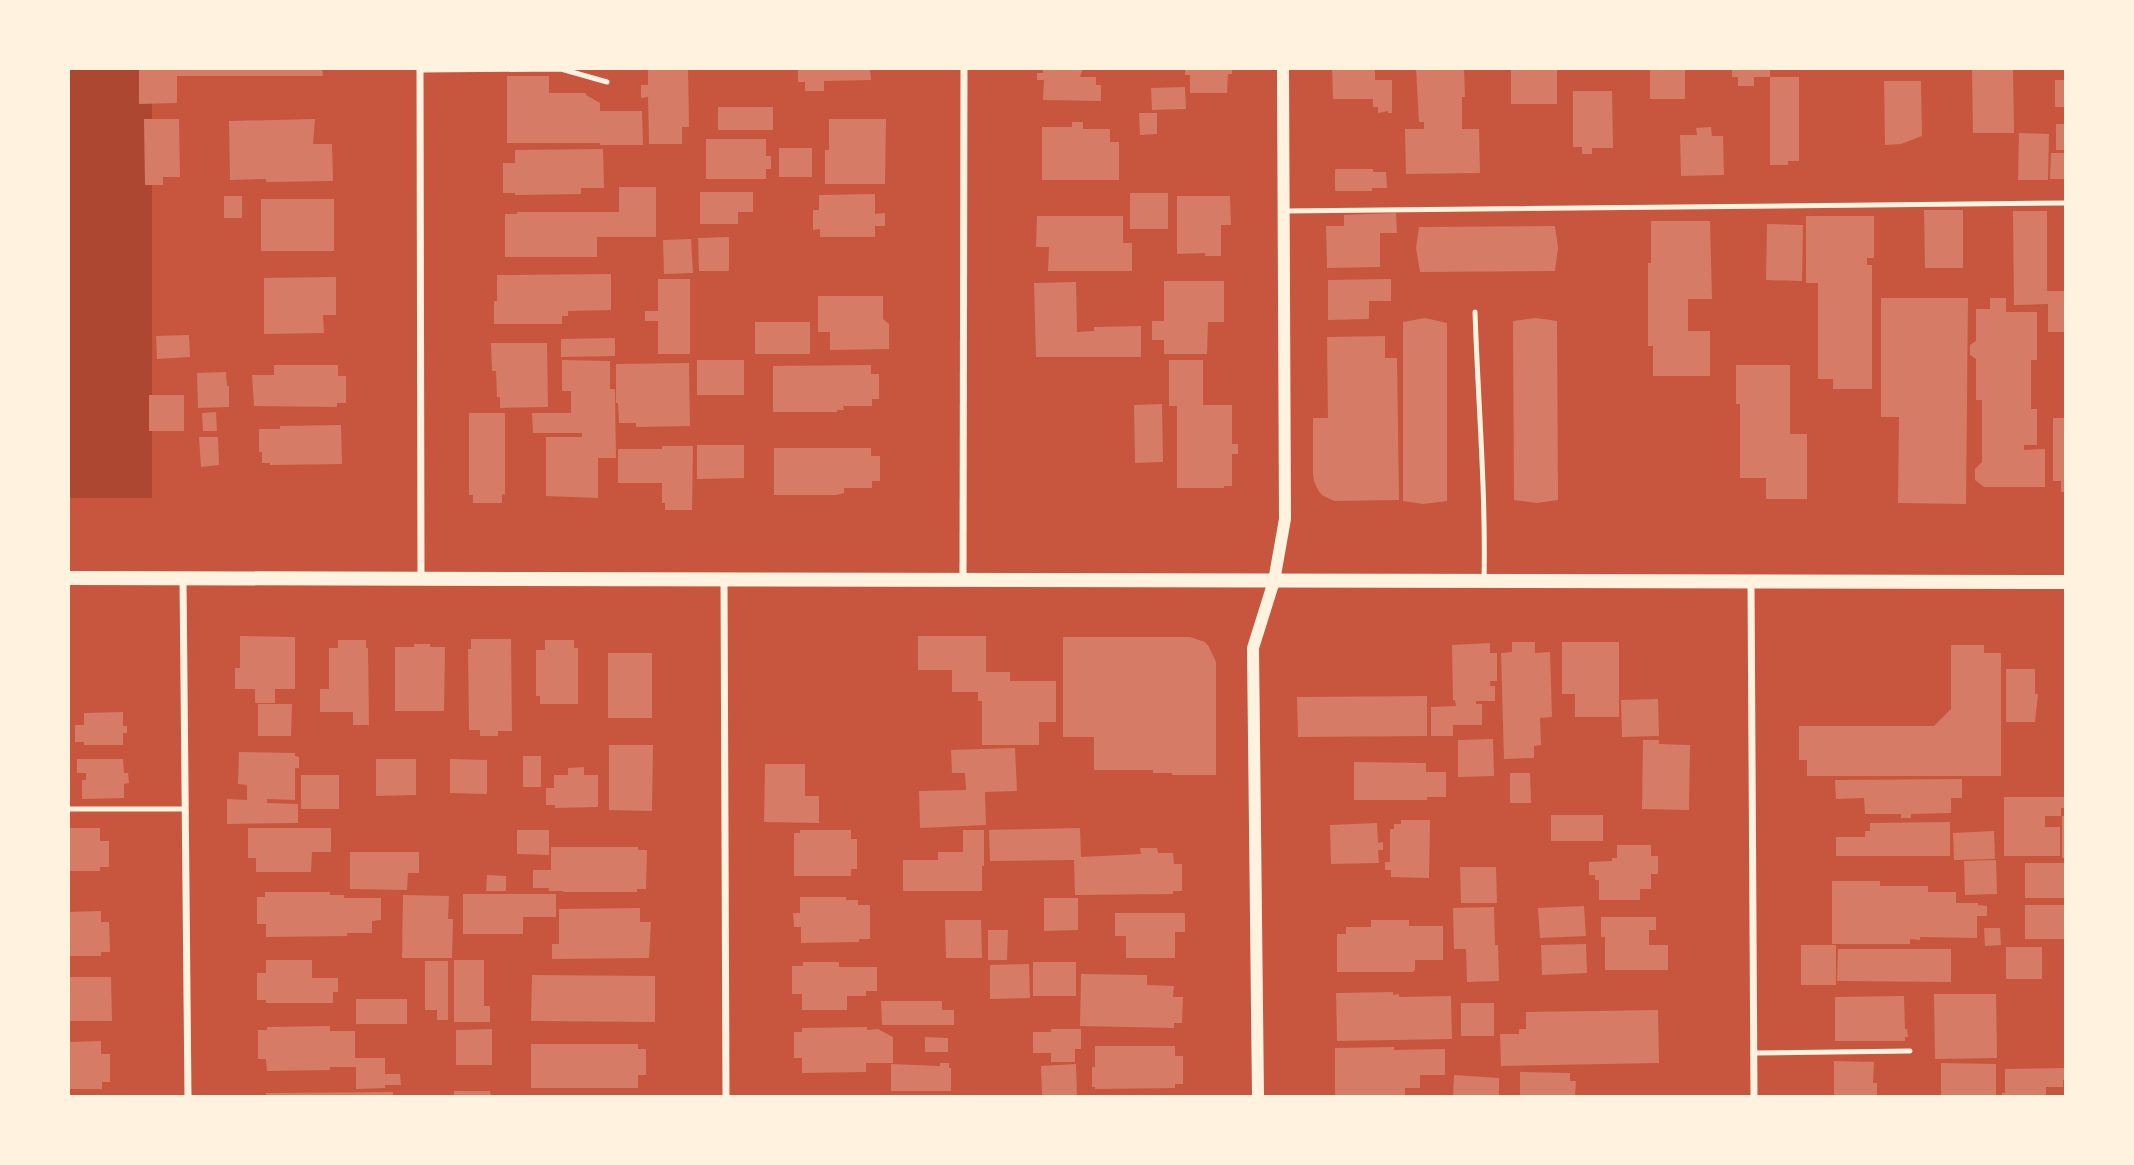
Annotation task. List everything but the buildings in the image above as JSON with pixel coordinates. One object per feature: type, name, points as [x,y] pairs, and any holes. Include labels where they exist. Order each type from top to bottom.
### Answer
[{"type":"main road","points":[[68,578],[2066,582]]},
{"type":"street","points":[[962,580],[964,68]]},
{"type":"street","points":[[1258,1097],[1253,648],[1274,581],[1285,519],[1283,68]]},
{"type":"street","points":[[420,69],[421,579]]},
{"type":"street","points":[[183,579],[188,1097]]},
{"type":"street","points":[[724,579],[726,1097]]},
{"type":"street","points":[[1751,582],[1754,1097]]},
{"type":"lane","points":[[420,69],[561,69],[607,82]]},
{"type":"lane","points":[[1283,212],[2066,202]]},
{"type":"lane","points":[[1475,312],[1486,514],[1484,581]]},
{"type":"lane","points":[[68,809],[185,809]]},
{"type":"lane","points":[[1754,1054],[1910,1051]]},
{"type":"shaded area","points":[[68,68],[152,68],[152,498],[68,498]]}]
